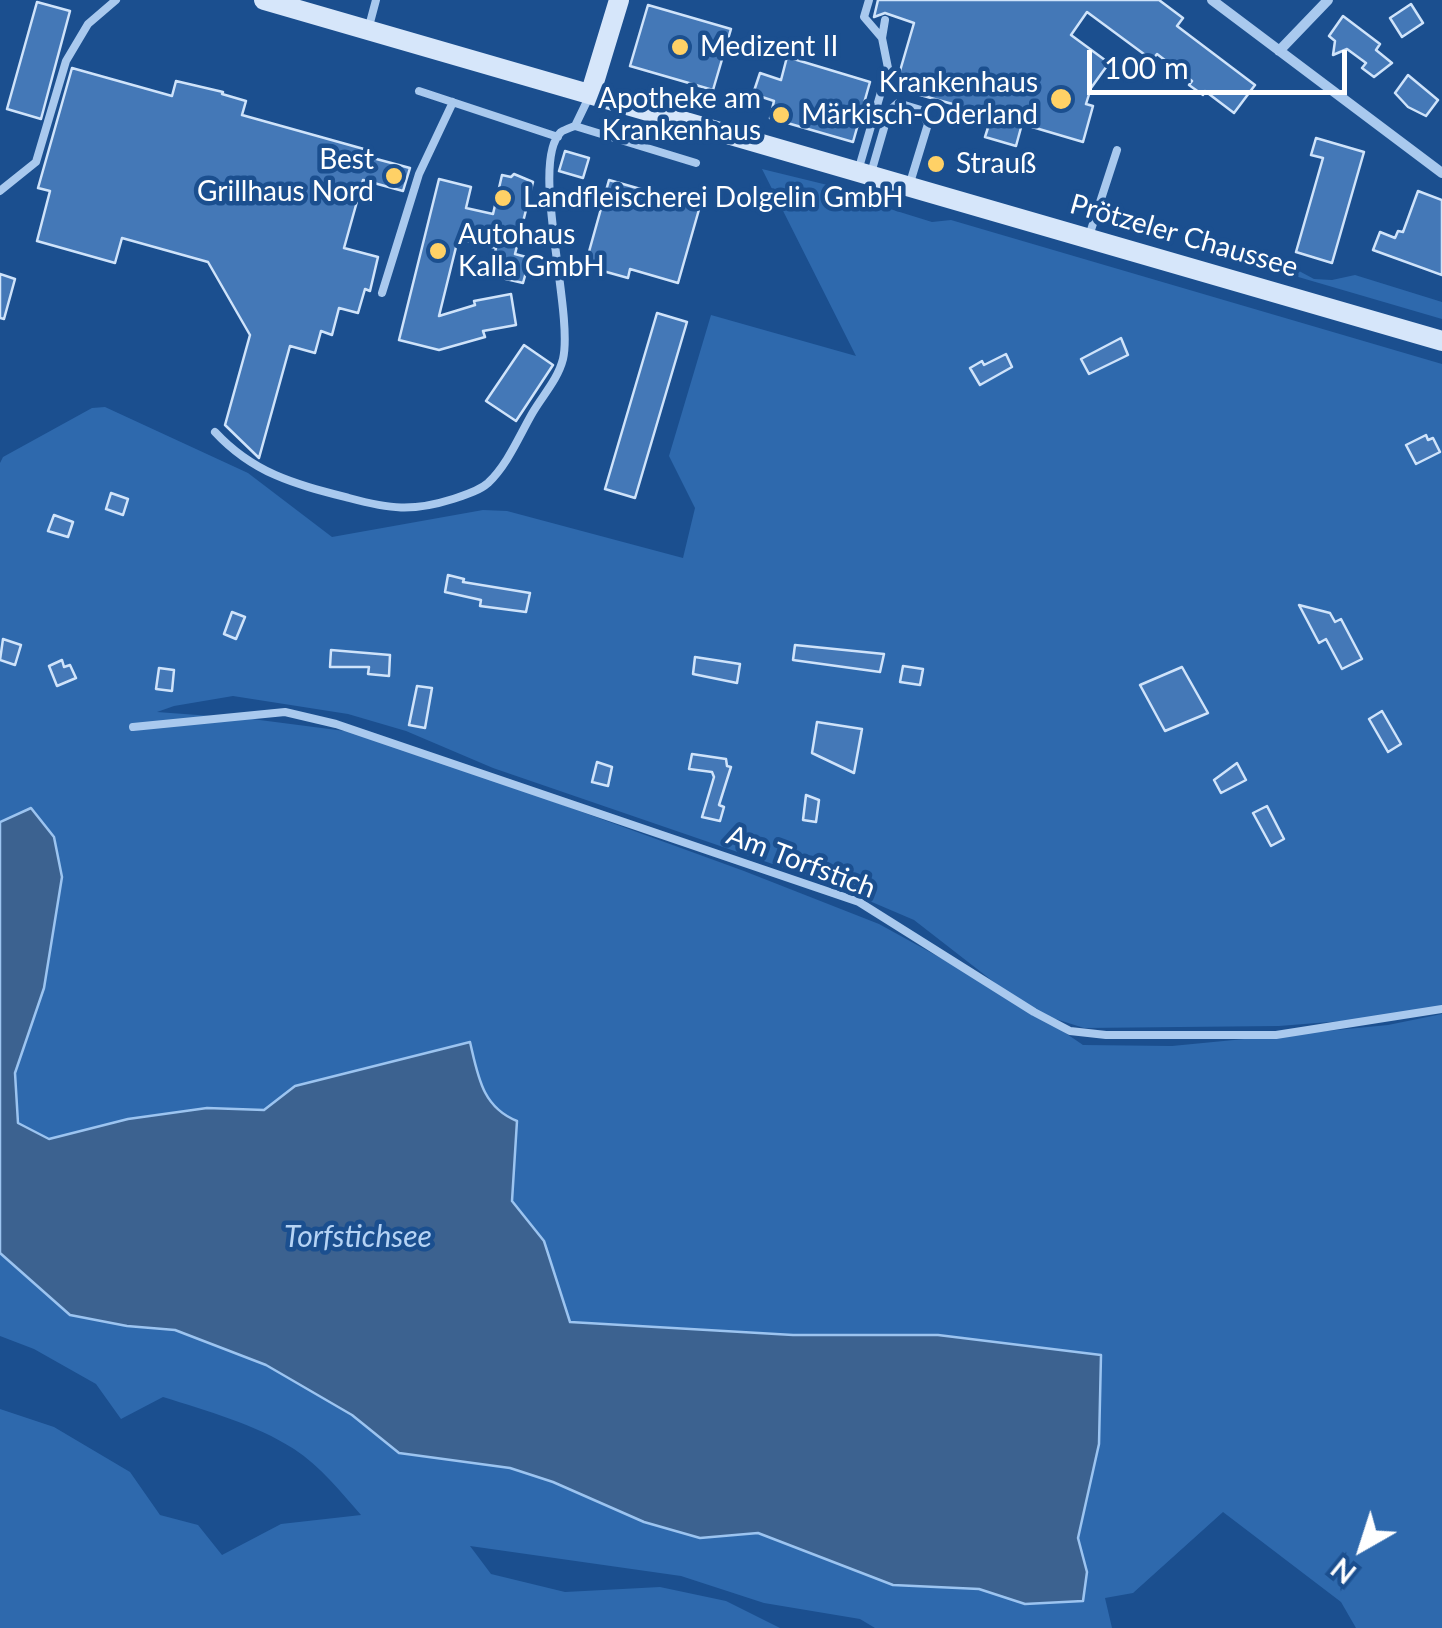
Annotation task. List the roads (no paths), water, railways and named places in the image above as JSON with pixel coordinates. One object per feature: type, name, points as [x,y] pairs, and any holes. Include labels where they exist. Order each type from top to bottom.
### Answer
[{"type":"main road","name":"Prötzeler Chaussee","points":[[264,0],[864,173],[912,178],[1089,237],[1442,341]]},
{"type":"main road","points":[[591,92],[619,0]]},
{"type":"street","points":[[1212,0],[1442,173]]},
{"type":"street","points":[[1280,51],[1328,0]]},
{"type":"lane","points":[[0,191],[36,162],[66,60],[88,24],[116,0]]},
{"type":"lane","points":[[368,30],[376,0]]},
{"type":"lane","points":[[869,0],[864,17],[882,38]]},
{"type":"lane","points":[[864,173],[888,68],[882,38],[885,20]]},
{"type":"lane","points":[[419,91],[558,138]]},
{"type":"lane","points":[[214,432],[229,447],[277,479],[390,508],[424,508],[486,485],[516,444],[563,360],[558,258],[549,202],[551,161],[558,138],[575,126],[591,92]]},
{"type":"lane","points":[[382,293],[420,174],[453,102]]},
{"type":"lane","points":[[864,173],[890,111],[898,103],[921,110],[928,124],[912,178]]},
{"type":"lane","points":[[575,126],[696,163]]},
{"type":"lane","points":[[1089,237],[1116,150]]},
{"type":"lane","name":"Am Torfstich","points":[[133,728],[285,712],[336,724],[858,902],[1034,1012],[1070,1030],[1106,1036],[1276,1035],[1442,1009]]},
{"type":"water","name":"Torfstichsee","points":[[31,808],[54,837],[62,877],[44,988],[15,1073],[18,1123],[49,1139],[128,1119],[207,1108],[264,1110],[295,1086],[470,1042],[483,1089],[496,1108],[517,1121],[512,1201],[544,1241],[570,1322],[793,1335],[938,1335],[1101,1355],[1099,1444],[1078,1538],[1087,1572],[1083,1601],[1025,1604],[979,1589],[893,1585],[758,1533],[700,1538],[644,1522],[553,1482],[510,1468],[399,1453],[352,1415],[266,1365],[175,1330],[70,1315],[0,1253],[0,822]]},
{"type":"place","name":"Medizent II","points":[[680,47]]},
{"type":"place","name":"Krankenhaus Märkisch-Oderland","points":[[1061,99]]},
{"type":"place","name":"Apotheke am Krankenhaus","points":[[781,115]]},
{"type":"place","name":"Strauß","points":[[936,164]]},
{"type":"place","name":"Best Grillhaus Nord","points":[[394,176]]},
{"type":"place","name":"Landfleischerei Dolgelin GmbH","points":[[503,198]]},
{"type":"place","name":"Autohaus Kalla GmbH","points":[[438,251]]}]
